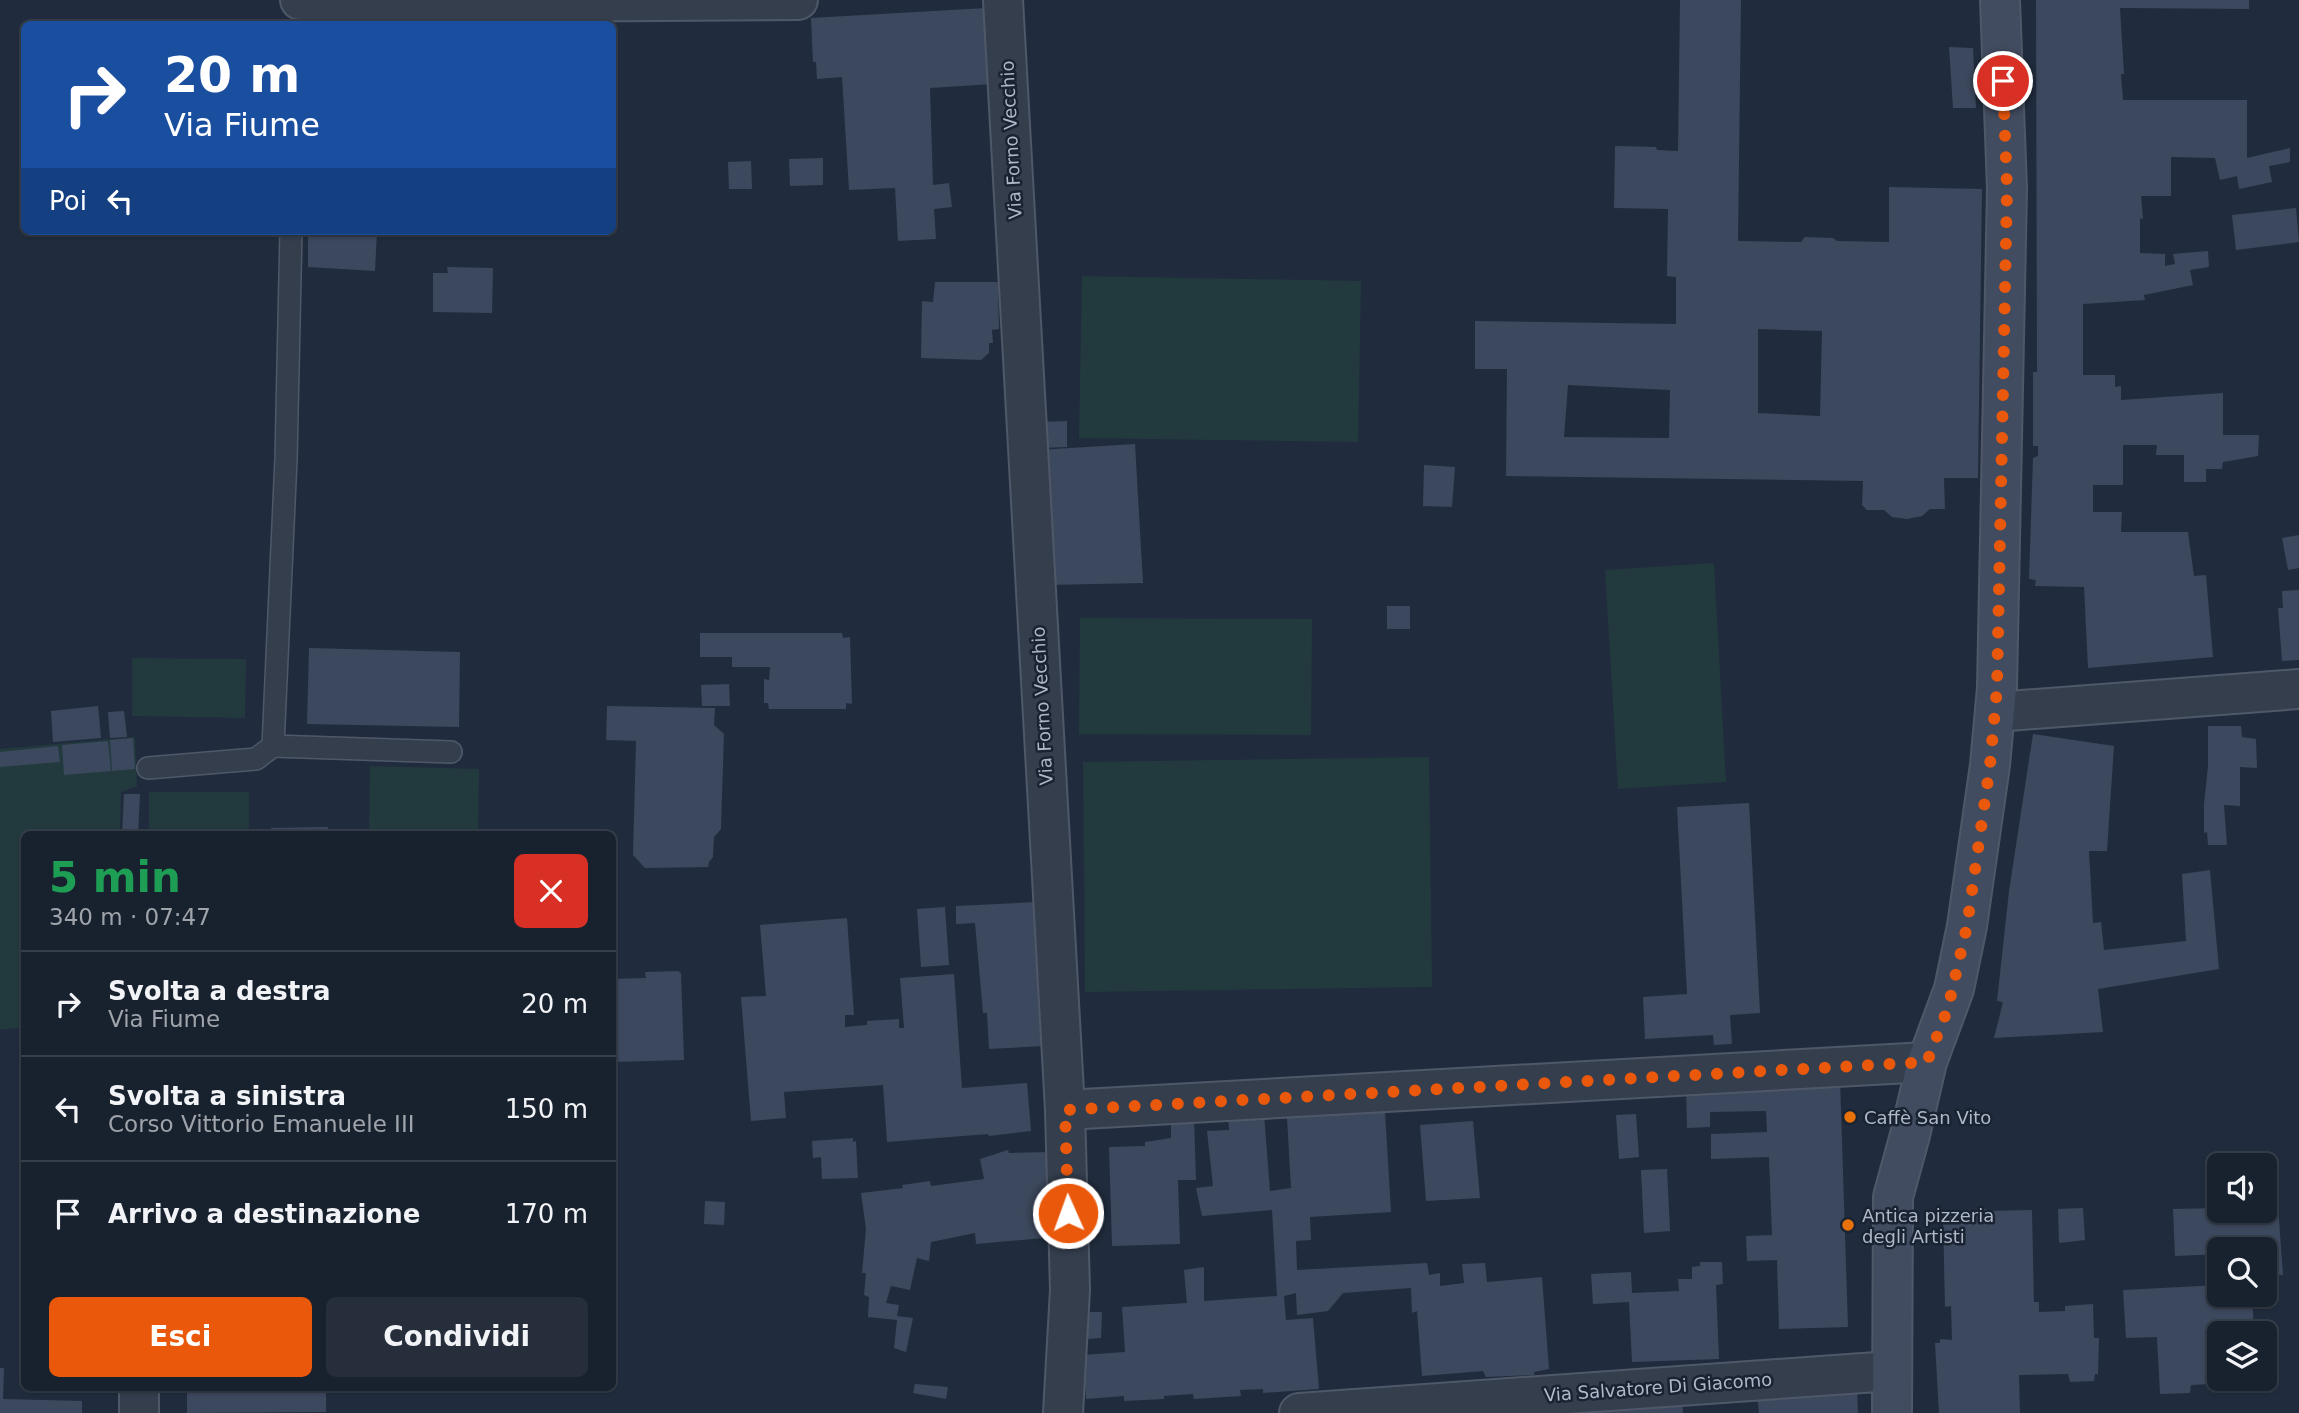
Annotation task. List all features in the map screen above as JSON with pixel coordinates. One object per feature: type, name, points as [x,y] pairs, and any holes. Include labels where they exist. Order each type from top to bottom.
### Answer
[{"type":"street","points":[[300,0],[798,0]]},
{"type":"street","name":"Via Forno Vecchio","points":[[1003,0],[1065,1110],[1070,1290],[1063,1413]]},
{"type":"street","points":[[1892,1413],[1893,1197],[1927,1062],[1948,1008],[1967,926],[1979,851],[1995,712],[2007,189],[2000,0]]},
{"type":"street","points":[[1995,712],[2299,689]]},
{"type":"street","points":[[1065,1110],[1927,1062]]},
{"type":"street","name":"Via Salvatore Di Giacomo","points":[[1299,1413],[1891,1371]]},
{"type":"lane","points":[[301,21],[311,1]]},
{"type":"lane","points":[[273,746],[286,459],[291,235]]},
{"type":"lane","points":[[148,768],[256,759],[273,746],[451,752]]},
{"type":"green space","points":[[1082,276],[1361,281],[1358,442],[1079,438]]},
{"type":"green space","points":[[1714,563],[1726,782],[1618,789],[1605,570]]},
{"type":"green space","points":[[1080,618],[1312,619],[1311,735],[1079,734]]},
{"type":"green space","points":[[132,658],[246,659],[245,718],[132,716]]},
{"type":"green space","points":[[135,737],[137,786],[121,792],[120,831],[21,831],[21,1027],[0,1030],[0,749]]},
{"type":"green space","points":[[1429,757],[1432,987],[1085,992],[1083,762]]},
{"type":"green space","points":[[370,766],[479,769],[478,831],[369,831]]},
{"type":"green space","points":[[149,792],[249,792],[249,831],[149,831]]},
{"type":"building","points":[[1680,0],[1741,0],[1738,241],[1801,242],[1805,237],[1889,242],[1889,187],[1982,189],[1978,478],[1944,478],[1945,509],[1930,509],[1922,516],[1907,519],[1892,517],[1884,510],[1867,510],[1862,505],[1863,481],[1506,476],[1507,369],[1475,369],[1475,321],[1676,324],[1676,277],[1667,276],[1668,209],[1614,208],[1615,146],[1656,147],[1657,150],[1678,151]],"holes":[[[1758,329],[1822,331],[1820,416],[1758,413]],[[1568,385],[1670,390],[1669,438],[1564,437]]]},
{"type":"building","points":[[2036,0],[2249,0],[2249,9],[2120,8],[2123,100],[2247,100],[2247,158],[2290,148],[2290,162],[2269,166],[2272,182],[2239,189],[2237,176],[2220,180],[2215,158],[2171,157],[2171,196],[2141,196],[2143,219],[2140,218],[2140,253],[2165,254],[2165,266],[2175,264],[2173,254],[2208,251],[2209,267],[2190,270],[2193,285],[2144,295],[2145,300],[2083,304],[2083,375],[2115,375],[2115,387],[2121,386],[2121,400],[2223,393],[2223,435],[2259,435],[2258,456],[2223,462],[2222,469],[2206,469],[2206,482],[2184,482],[2184,455],[2156,455],[2157,445],[2123,445],[2123,485],[2093,485],[2093,512],[2122,512],[2121,532],[2188,532],[2194,576],[2206,575],[2213,657],[2088,668],[2084,587],[2035,586],[2036,580],[2029,579],[2033,458],[2038,456],[2038,446],[2033,446],[2033,372],[2037,372]]},
{"type":"building","points":[[986,8],[993,84],[930,88],[933,185],[949,183],[952,207],[934,209],[936,239],[898,241],[895,188],[849,190],[842,77],[817,79],[816,62],[813,62],[811,18]]},
{"type":"building","points":[[1949,47],[1973,48],[1976,108],[1953,108]]},
{"type":"building","points":[[823,158],[823,185],[790,186],[789,159]]},
{"type":"building","points":[[751,161],[752,189],[729,189],[728,162]]},
{"type":"building","points":[[2296,208],[2299,242],[2236,250],[2232,215]]},
{"type":"building","points":[[308,235],[377,235],[375,271],[308,267]]},
{"type":"building","points":[[447,267],[493,268],[492,313],[433,312],[433,273],[448,273]]},
{"type":"building","points":[[935,282],[998,282],[999,329],[992,330],[993,343],[989,343],[989,353],[981,360],[921,358],[922,301],[933,302]]},
{"type":"building","points":[[1067,421],[1067,447],[1038,448],[1039,422]]},
{"type":"building","points":[[1135,444],[1143,583],[1047,585],[1038,450]]},
{"type":"building","points":[[1424,465],[1455,467],[1452,507],[1423,506]]},
{"type":"building","points":[[2299,535],[2299,568],[2288,570],[2282,538]]},
{"type":"building","points":[[2299,590],[2299,660],[2282,661],[2278,608],[2283,608],[2282,591]]},
{"type":"building","points":[[1387,606],[1410,606],[1410,629],[1387,629]]},
{"type":"building","points":[[700,633],[842,633],[843,638],[850,637],[852,704],[846,703],[846,709],[769,709],[768,703],[764,703],[764,679],[769,680],[770,667],[732,667],[732,657],[700,657]]},
{"type":"building","points":[[309,648],[460,652],[459,727],[307,724]]},
{"type":"building","points":[[729,684],[730,706],[702,706],[701,685]]},
{"type":"building","points":[[98,706],[101,738],[53,742],[51,711]]},
{"type":"building","points":[[607,706],[715,708],[714,725],[724,734],[721,829],[714,837],[713,857],[708,867],[645,868],[633,855],[636,741],[606,740]]},
{"type":"building","points":[[124,711],[127,737],[110,738],[108,712]]},
{"type":"building","points":[[2208,726],[2241,726],[2242,737],[2256,739],[2257,768],[2240,767],[2240,806],[2224,805],[2227,845],[2208,845],[2207,832],[2204,833]]},
{"type":"building","points":[[2033,734],[2114,746],[2107,851],[2089,851],[2093,923],[2101,922],[2104,950],[2186,941],[2182,874],[2210,870],[2219,969],[2098,989],[2103,1032],[1994,1038],[2003,1002],[1997,1001],[2009,891]]},
{"type":"building","points":[[133,738],[135,769],[112,771],[110,740]]},
{"type":"building","points":[[108,741],[111,771],[64,775],[62,745]]},
{"type":"building","points":[[58,746],[60,762],[0,767],[0,752]]},
{"type":"building","points":[[124,794],[140,794],[138,831],[122,831]]},
{"type":"building","points":[[1749,803],[1760,1013],[1730,1015],[1732,1044],[1714,1045],[1713,1035],[1645,1039],[1643,997],[1687,994],[1677,807]]},
{"type":"building","points":[[328,827],[328,831],[271,831],[271,828]]},
{"type":"building","points":[[1036,902],[1043,1046],[989,1049],[975,923],[956,924],[956,906]]},
{"type":"building","points":[[945,907],[949,965],[921,967],[917,909]]},
{"type":"building","points":[[847,918],[854,1015],[845,1015],[845,1027],[867,1025],[867,1021],[899,1019],[899,1028],[904,1028],[900,978],[954,974],[962,1088],[1027,1083],[1031,1131],[887,1142],[883,1085],[784,1092],[786,1118],[751,1121],[741,997],[766,996],[760,925]]},
{"type":"building","points":[[645,972],[681,973],[684,1060],[616,1062],[616,979],[646,978]]},
{"type":"building","points":[[1840,1079],[1848,1327],[1779,1329],[1777,1260],[1747,1261],[1746,1236],[1772,1235],[1769,1157],[1711,1159],[1711,1134],[1767,1132],[1766,1111],[1710,1112],[1710,1127],[1687,1128],[1686,1090]]},
{"type":"building","points":[[1385,1111],[1391,1212],[1310,1217],[1311,1240],[1296,1241],[1297,1270],[1427,1263],[1429,1275],[1440,1273],[1440,1286],[1464,1283],[1462,1264],[1485,1263],[1487,1282],[1542,1277],[1549,1369],[1534,1372],[1534,1375],[1486,1377],[1483,1371],[1422,1376],[1417,1311],[1412,1313],[1411,1288],[1343,1293],[1328,1311],[1297,1315],[1296,1293],[1284,1296],[1286,1320],[1313,1318],[1319,1389],[1263,1393],[1263,1389],[1240,1390],[1241,1396],[1194,1399],[1193,1394],[1124,1401],[1124,1396],[1086,1399],[1083,1355],[1125,1352],[1122,1307],[1187,1303],[1184,1270],[1204,1267],[1204,1301],[1277,1296],[1272,1210],[1202,1216],[1196,1188],[1213,1186],[1207,1131],[1229,1130],[1228,1117],[1264,1114],[1270,1191],[1291,1188],[1287,1118]]},
{"type":"building","points":[[1636,1114],[1639,1157],[1619,1159],[1616,1115]]},
{"type":"building","points":[[1171,1119],[1194,1119],[1196,1180],[1178,1180],[1180,1244],[1112,1246],[1109,1147],[1145,1146],[1145,1142],[1171,1138]]},
{"type":"building","points":[[1473,1121],[1480,1198],[1426,1201],[1420,1125]]},
{"type":"building","points":[[853,1138],[853,1142],[856,1141],[858,1178],[822,1179],[821,1157],[813,1158],[812,1141]]},
{"type":"building","points":[[1008,1150],[1009,1153],[1051,1152],[1054,1237],[976,1244],[975,1233],[931,1242],[929,1261],[917,1258],[910,1290],[891,1286],[886,1303],[899,1305],[897,1316],[913,1318],[906,1352],[894,1348],[897,1320],[868,1317],[869,1297],[864,1295],[866,1273],[862,1273],[866,1229],[861,1193],[903,1188],[902,1185],[930,1181],[931,1186],[984,1179],[980,1159]]},
{"type":"building","points":[[1667,1169],[1670,1231],[1644,1233],[1641,1170]]},
{"type":"building","points":[[705,1201],[725,1202],[724,1225],[704,1224]]},
{"type":"building","points":[[2278,1206],[2283,1275],[2277,1275],[2277,1237],[2207,1237],[2207,1255],[2175,1256],[2173,1209],[2207,1208],[2207,1223],[2277,1223]]},
{"type":"building","points":[[2083,1208],[2085,1240],[2059,1243],[2058,1209]]},
{"type":"building","points":[[2032,1210],[2034,1302],[2039,1302],[2039,1312],[2065,1311],[2065,1306],[2093,1304],[2094,1338],[2099,1338],[2098,1374],[2095,1374],[2094,1381],[2070,1382],[2068,1374],[2019,1375],[2020,1413],[1939,1413],[1935,1343],[1940,1343],[1940,1339],[1952,1340],[1951,1306],[1945,1307],[1943,1217],[1947,1216],[1948,1212]]},
{"type":"building","points":[[1700,1262],[1722,1262],[1723,1284],[1716,1285],[1719,1359],[1632,1362],[1629,1302],[1593,1304],[1591,1274],[1631,1272],[1632,1293],[1679,1291],[1678,1279],[1692,1279],[1692,1267],[1700,1266]]},
{"type":"building","points":[[2207,1286],[2207,1307],[2253,1307],[2253,1321],[2207,1321],[2207,1384],[2191,1385],[2190,1393],[2160,1394],[2157,1337],[2126,1338],[2123,1290]]},
{"type":"building","points":[[1088,1312],[1102,1312],[1101,1338],[1088,1339]]},
{"type":"building","points":[[0,1368],[4,1368],[3,1399],[82,1401],[82,1413],[0,1413]]},
{"type":"building","points":[[915,1384],[948,1387],[946,1399],[913,1393]]},
{"type":"building","points":[[1857,1388],[1858,1413],[1759,1413],[1757,1394]]},
{"type":"building","points":[[187,1391],[326,1391],[326,1412],[187,1413]]},
{"type":"building","points":[[1682,1397],[1683,1413],[1521,1413]]},
{"type":"place","name":"Caffè San Vito","points":[[1850,1117]]},
{"type":"place","name":"Antica pizzeria degli Artisti","points":[[1848,1225]]},
{"type":"route","points":[[1068,1213],[1065,1110],[1927,1062],[1954,989],[1967,926],[1990,765],[1997,688],[2007,189],[2003,81]]}]
